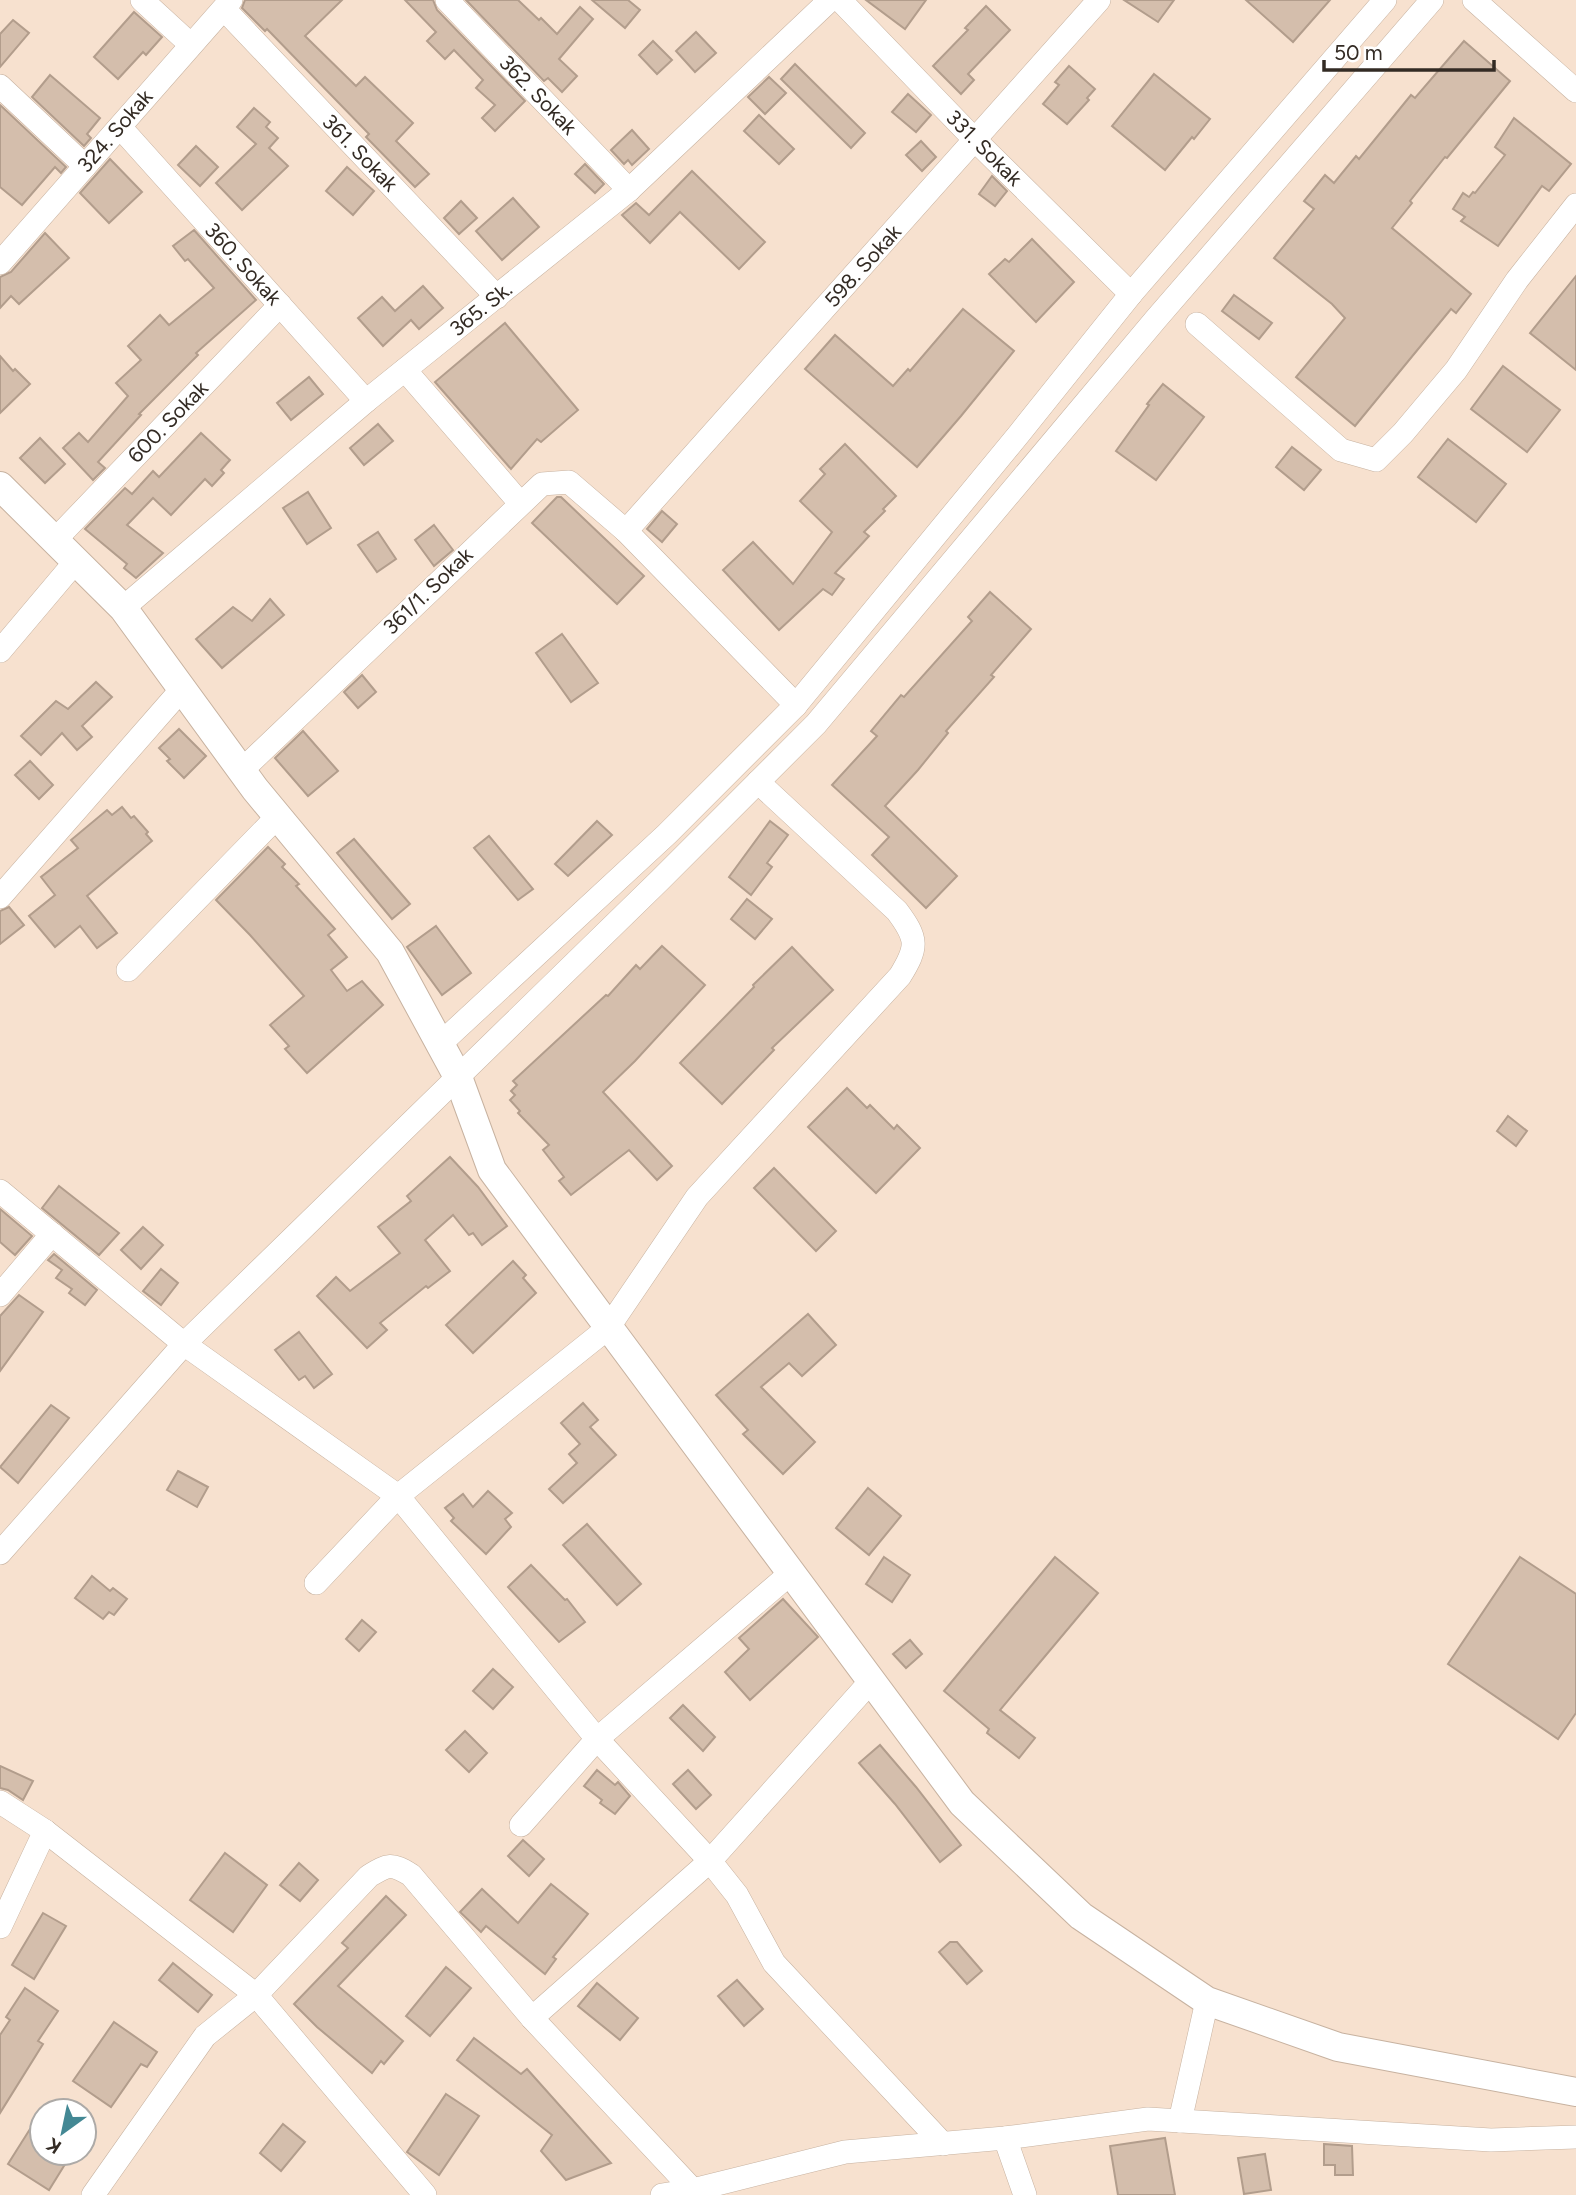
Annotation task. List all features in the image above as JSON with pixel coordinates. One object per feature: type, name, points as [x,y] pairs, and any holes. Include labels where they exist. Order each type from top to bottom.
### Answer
[{"type":"main road","points":[[0,486],[123,608],[242,770],[390,952],[458,1077],[492,1170],[962,1803],[1082,1916],[1207,2001],[1338,2047],[1576,2092]]},
{"type":"street","points":[[142,0],[190,44]]},
{"type":"street","name":"362. Sokak","points":[[447,0],[629,190]]},
{"type":"street","name":"365. Sk.","points":[[123,608],[366,401],[629,190],[830,0]]},
{"type":"street","name":"331. Sokak","points":[[840,0],[976,141],[1130,294]]},
{"type":"street","name":"598. Sokak","points":[[626,531],[1099,0]]},
{"type":"street","points":[[440,1044],[667,834],[796,705],[1019,434],[1130,294],[1385,0]]},
{"type":"street","points":[[0,1553],[184,1344],[816,724],[1156,319],[1432,0]]},
{"type":"street","points":[[1474,0],[1576,91]]},
{"type":"street","name":"324. Sokak","points":[[0,263],[227,4]]},
{"type":"street","name":"361. Sokak","points":[[227,4],[497,296]]},
{"type":"street","points":[[0,86],[85,166]]},
{"type":"street","name":"360. Sokak","points":[[120,127],[366,401]]},
{"type":"street","points":[[1197,324],[1341,450],[1376,460],[1403,433],[1456,370],[1517,279],[1576,205]]},
{"type":"street","name":"600. Sokak","points":[[55,540],[281,305]]},
{"type":"street","points":[[405,370],[520,503]]},
{"type":"street","name":"361/1. Sokak","points":[[242,770],[542,484],[569,481],[626,531],[796,705]]},
{"type":"street","points":[[0,651],[76,561]]},
{"type":"street","points":[[0,897],[182,689]]},
{"type":"street","points":[[316,1583],[398,1496],[608,1328],[697,1197],[900,976],[913,956],[912,931],[897,911],[758,782]]},
{"type":"street","points":[[128,970],[278,816]]},
{"type":"street","points":[[0,1191],[184,1344],[398,1496],[597,1739],[710,1861],[737,1895],[774,1963],[943,2144]]},
{"type":"street","points":[[0,1295],[52,1234]]},
{"type":"street","points":[[520,1825],[597,1739],[790,1573]]},
{"type":"street","points":[[532,2018],[710,1861],[871,1681]]},
{"type":"street","points":[[0,1802],[45,1831],[256,1995],[425,2195]]},
{"type":"street","points":[[0,1927],[45,1831]]},
{"type":"street","points":[[93,2195],[205,2036],[256,1995],[369,1876],[386,1866],[396,1866],[411,1875],[532,2018],[693,2190]]},
{"type":"street","points":[[1180,2121],[1207,2001]]},
{"type":"street","points":[[662,2195],[693,2190],[845,2152],[1005,2138],[1148,2119],[1491,2140],[1576,2137]]},
{"type":"street","points":[[1005,2138],[1025,2195]]},
{"type":"building","points":[[245,0],[342,0],[305,36],[356,86],[365,77],[413,123],[396,141],[429,174],[415,187],[366,137],[369,134],[267,29],[265,31],[242,8]]},
{"type":"building","points":[[405,0],[433,0],[437,10],[525,101],[495,131],[482,118],[495,105],[476,88],[483,80],[454,50],[445,59],[427,41],[436,32]]},
{"type":"building","points":[[466,0],[518,0],[557,34],[580,7],[593,19],[559,59],[577,76],[562,92],[548,78],[544,81]]},
{"type":"building","points":[[592,0],[628,0],[640,10],[625,28]]},
{"type":"building","points":[[866,0],[926,0],[905,29]]},
{"type":"building","points":[[1124,0],[1174,0],[1158,22]]},
{"type":"building","points":[[1246,0],[1330,0],[1293,42]]},
{"type":"building","points":[[986,6],[1010,30],[968,74],[974,80],[961,94],[933,66],[968,30],[965,28]]},
{"type":"building","points":[[134,12],[162,37],[146,55],[143,52],[118,79],[94,57]]},
{"type":"building","points":[[13,20],[29,33],[0,67],[0,34]]},
{"type":"building","points":[[696,32],[716,53],[695,72],[676,51]]},
{"type":"building","points":[[653,41],[672,60],[657,74],[639,55]]},
{"type":"building","points":[[1464,41],[1510,81],[1447,158],[1445,157],[1392,228],[1471,294],[1456,313],[1451,309],[1355,426],[1296,377],[1345,318],[1332,304],[1274,258],[1314,209],[1304,201],[1325,175],[1334,183],[1356,156],[1359,159],[1411,95],[1415,98]]},
{"type":"building","points":[[795,64],[865,133],[851,148],[781,79]]},
{"type":"building","points":[[1069,66],[1095,89],[1087,98],[1089,100],[1067,124],[1043,104],[1059,85],[1055,82]]},
{"type":"building","points":[[1154,74],[1210,119],[1165,170],[1112,126]]},
{"type":"building","points":[[50,75],[100,118],[87,134],[91,138],[84,146],[32,97]]},
{"type":"building","points":[[769,77],[786,93],[765,114],[748,97]]},
{"type":"building","points":[[908,94],[931,115],[916,132],[892,112]]},
{"type":"building","points":[[0,105],[66,167],[61,173],[55,167],[22,205],[0,187]]},
{"type":"building","points":[[254,108],[270,122],[266,127],[278,138],[269,148],[288,166],[242,210],[216,183],[256,144],[237,127]]},
{"type":"building","points":[[759,115],[794,149],[779,164],[744,131]]},
{"type":"building","points":[[1514,118],[1571,164],[1549,191],[1542,186],[1498,246],[1461,221],[1465,217],[1453,209],[1463,193],[1469,197],[1475,193],[1505,155],[1495,147]]},
{"type":"building","points":[[632,130],[649,149],[632,165],[628,160],[624,164],[611,150]]},
{"type":"building","points":[[921,141],[936,157],[922,171],[906,155]]},
{"type":"building","points":[[196,146],[218,167],[200,186],[178,165]]},
{"type":"building","points":[[110,159],[142,192],[109,223],[80,193]]},
{"type":"building","points":[[585,164],[604,184],[595,193],[575,174]]},
{"type":"building","points":[[347,167],[374,191],[353,215],[326,191]]},
{"type":"building","points":[[692,171],[765,242],[739,269],[680,212],[650,243],[622,215],[636,203],[649,215]]},
{"type":"building","points":[[992,176],[1007,191],[995,206],[979,194]]},
{"type":"building","points":[[513,198],[539,227],[502,260],[476,231]]},
{"type":"building","points":[[461,201],[477,218],[459,234],[444,218]]},
{"type":"building","points":[[194,230],[256,300],[196,353],[198,355],[139,414],[141,415],[98,462],[105,468],[93,480],[63,448],[79,433],[88,442],[128,396],[116,383],[141,360],[128,346],[160,315],[169,325],[214,288],[173,246]]},
{"type":"building","points":[[45,233],[69,258],[19,304],[11,296],[0,308],[0,277],[11,272]]},
{"type":"building","points":[[1032,239],[1074,282],[1036,322],[989,274],[1005,259],[1009,262]]},
{"type":"building","points":[[1576,276],[1576,370],[1530,333]]},
{"type":"building","points":[[423,286],[443,308],[419,329],[411,320],[383,346],[358,318],[382,297],[395,311]]},
{"type":"building","points":[[1234,295],[1272,323],[1259,339],[1222,311]]},
{"type":"building","points":[[963,309],[1014,351],[917,467],[805,369],[835,335],[893,386],[908,369],[910,371]]},
{"type":"building","points":[[505,323],[578,410],[541,442],[537,439],[511,469],[435,382]]},
{"type":"building","points":[[0,356],[30,384],[0,413]]},
{"type":"building","points":[[1503,366],[1560,410],[1527,452],[1471,409]]},
{"type":"building","points":[[309,377],[323,394],[291,420],[277,403]]},
{"type":"building","points":[[1163,384],[1204,417],[1156,480],[1116,451]]},
{"type":"building","points":[[378,424],[393,441],[364,465],[350,448]]},
{"type":"building","points":[[201,433],[230,460],[221,470],[224,473],[212,486],[205,479],[171,515],[153,498],[127,525],[163,553],[136,578],[124,568],[127,564],[85,529],[125,488],[132,494],[153,471],[159,477]]},
{"type":"building","points":[[40,438],[65,464],[45,483],[20,458]]},
{"type":"building","points":[[1448,439],[1506,484],[1476,522],[1418,477]]},
{"type":"building","points":[[845,444],[896,496],[864,532],[869,536],[835,573],[844,579],[832,595],[823,589],[779,630],[723,570],[753,542],[793,584],[832,532],[800,501],[825,474],[820,469]]},
{"type":"building","points":[[1292,447],[1321,470],[1304,490],[1276,467]]},
{"type":"building","points":[[308,492],[331,528],[307,544],[283,508]]},
{"type":"building","points":[[557,497],[561,497],[644,576],[617,604],[532,523]]},
{"type":"building","points":[[662,511],[677,524],[662,542],[647,529]]},
{"type":"building","points":[[434,525],[453,550],[434,566],[415,540]]},
{"type":"building","points":[[378,532],[396,559],[377,572],[358,545]]},
{"type":"building","points":[[990,592],[1031,629],[991,675],[994,677],[946,731],[948,733],[918,770],[885,806],[957,876],[926,908],[872,855],[889,837],[832,785],[877,736],[871,731],[901,695],[904,697],[972,621],[968,617]]},
{"type":"building","points":[[270,599],[284,615],[222,668],[196,639],[233,607],[252,621]]},
{"type":"building","points":[[562,634],[598,683],[571,702],[536,653]]},
{"type":"building","points":[[362,675],[376,692],[358,708],[344,692]]},
{"type":"building","points":[[96,682],[112,697],[82,726],[92,737],[77,750],[62,733],[41,755],[21,736],[56,701],[68,709]]},
{"type":"building","points":[[179,729],[206,756],[184,778],[167,761],[170,759],[159,748]]},
{"type":"building","points":[[303,731],[338,771],[308,796],[275,758]]},
{"type":"building","points":[[30,761],[53,785],[39,799],[15,775]]},
{"type":"building","points":[[122,807],[131,818],[134,816],[152,841],[87,896],[117,933],[97,948],[80,926],[55,947],[29,916],[55,895],[41,877],[78,848],[71,840],[107,810],[112,815]]},
{"type":"building","points":[[597,821],[612,835],[568,876],[555,864]]},
{"type":"building","points":[[770,821],[788,835],[767,863],[772,867],[751,895],[729,877]]},
{"type":"building","points":[[489,836],[533,889],[518,900],[474,848]]},
{"type":"building","points":[[354,839],[410,904],[392,919],[337,853]]},
{"type":"building","points":[[268,847],[285,864],[282,867],[299,884],[296,886],[335,929],[328,935],[347,957],[331,970],[347,991],[362,981],[383,1005],[307,1073],[285,1049],[289,1046],[270,1025],[304,996],[216,900]]},
{"type":"building","points":[[747,899],[772,919],[755,939],[731,919]]},
{"type":"building","points":[[9,907],[24,925],[0,944],[0,911]]},
{"type":"building","points":[[436,926],[471,973],[442,995],[407,947]]},
{"type":"building","points":[[662,946],[705,985],[603,1092],[672,1166],[657,1180],[629,1150],[571,1195],[559,1181],[564,1177],[543,1150],[549,1145],[518,1113],[520,1111],[510,1100],[515,1095],[511,1091],[517,1085],[513,1081],[608,996],[636,965],[640,969]]},
{"type":"building","points":[[792,947],[833,990],[772,1048],[774,1050],[722,1104],[680,1063]]},
{"type":"building","points":[[847,1088],[867,1108],[870,1105],[894,1129],[897,1125],[920,1148],[876,1193],[808,1127]]},
{"type":"building","points":[[1508,1116],[1527,1131],[1516,1146],[1497,1131]]},
{"type":"building","points":[[450,1157],[478,1187],[507,1226],[482,1245],[473,1233],[469,1235],[453,1215],[425,1240],[450,1271],[428,1288],[426,1286],[380,1323],[387,1330],[367,1348],[317,1296],[336,1277],[350,1291],[400,1253],[378,1227],[411,1201],[407,1196]]},
{"type":"building","points":[[774,1168],[836,1231],[816,1251],[754,1188]]},
{"type":"building","points":[[59,1186],[119,1233],[99,1255],[42,1208]]},
{"type":"building","points":[[0,1209],[32,1236],[15,1255],[0,1242]]},
{"type":"building","points":[[143,1227],[163,1245],[141,1269],[121,1250]]},
{"type":"building","points":[[54,1254],[97,1290],[85,1305],[69,1293],[72,1289],[56,1278],[62,1270],[48,1260]]},
{"type":"building","points":[[513,1261],[526,1275],[523,1278],[536,1293],[473,1353],[446,1325]]},
{"type":"building","points":[[161,1269],[178,1283],[161,1305],[143,1291]]},
{"type":"building","points":[[19,1295],[43,1312],[0,1371],[0,1316]]},
{"type":"building","points":[[808,1314],[836,1345],[802,1376],[789,1363],[761,1387],[815,1442],[783,1474],[743,1434],[748,1430],[716,1395]]},
{"type":"building","points":[[299,1332],[332,1374],[314,1388],[305,1376],[299,1380],[275,1350]]},
{"type":"building","points":[[583,1403],[598,1420],[590,1427],[616,1455],[563,1503],[549,1489],[577,1463],[569,1454],[580,1444],[561,1423]]},
{"type":"building","points":[[51,1405],[69,1418],[18,1483],[0,1467]]},
{"type":"building","points":[[178,1471],[208,1487],[197,1507],[167,1490]]},
{"type":"building","points":[[868,1488],[901,1516],[869,1555],[836,1528]]},
{"type":"building","points":[[488,1491],[512,1513],[505,1519],[511,1527],[486,1554],[451,1521],[454,1518],[445,1508],[463,1494],[473,1507]]},
{"type":"building","points":[[587,1524],[641,1584],[617,1605],[563,1545]]},
{"type":"building","points":[[884,1557],[910,1575],[892,1602],[866,1584]]},
{"type":"building","points":[[1055,1557],[1098,1593],[1000,1710],[1035,1738],[1019,1758],[987,1733],[989,1729],[944,1691]]},
{"type":"building","points":[[1520,1557],[1576,1594],[1576,1713],[1558,1739],[1448,1664]]},
{"type":"building","points":[[531,1565],[565,1600],[567,1599],[585,1622],[559,1642],[508,1587]]},
{"type":"building","points":[[92,1576],[110,1591],[113,1588],[127,1599],[114,1615],[109,1612],[103,1619],[75,1598]]},
{"type":"building","points":[[783,1599],[818,1637],[750,1700],[725,1672],[749,1649],[739,1638]]},
{"type":"building","points":[[362,1620],[376,1632],[359,1651],[346,1639]]},
{"type":"building","points":[[910,1640],[922,1654],[906,1668],[893,1654]]},
{"type":"building","points":[[493,1669],[513,1687],[493,1709],[473,1691]]},
{"type":"building","points":[[683,1705],[715,1737],[703,1751],[670,1718]]},
{"type":"building","points":[[465,1731],[487,1753],[469,1772],[446,1750]]},
{"type":"building","points":[[880,1745],[961,1845],[940,1862],[859,1763]]},
{"type":"building","points":[[0,1766],[33,1781],[23,1800],[0,1788]]},
{"type":"building","points":[[597,1770],[615,1785],[618,1782],[630,1796],[615,1814],[584,1786]]},
{"type":"building","points":[[688,1770],[711,1795],[696,1809],[673,1784]]},
{"type":"building","points":[[523,1840],[544,1859],[529,1876],[508,1856]]},
{"type":"building","points":[[225,1853],[267,1885],[233,1932],[190,1900]]},
{"type":"building","points":[[299,1863],[318,1880],[300,1901],[280,1885]]},
{"type":"building","points":[[551,1884],[588,1914],[553,1957],[556,1959],[545,1974],[486,1926],[481,1932],[460,1912],[482,1889],[518,1923]]},
{"type":"building","points":[[386,1896],[406,1915],[338,1986],[403,2041],[384,2064],[381,2061],[372,2073],[294,2004],[348,1948],[342,1943]]},
{"type":"building","points":[[43,1913],[66,1926],[34,1979],[12,1965]]},
{"type":"building","points":[[950,1942],[957,1942],[982,1971],[967,1984],[939,1952]]},
{"type":"building","points":[[173,1963],[212,1995],[198,2012],[159,1980]]},
{"type":"building","points":[[446,1967],[471,1988],[430,2036],[406,2016]]},
{"type":"building","points":[[737,1980],[763,2009],[744,2026],[718,1996]]},
{"type":"building","points":[[597,1983],[638,2018],[620,2040],[578,2006]]},
{"type":"building","points":[[25,1988],[58,2011],[38,2041],[43,2044],[0,2113],[0,2035],[10,2020],[6,2017]]},
{"type":"building","points":[[114,2022],[157,2052],[147,2067],[141,2064],[111,2107],[73,2081]]},
{"type":"building","points":[[474,2038],[521,2074],[527,2069],[611,2163],[566,2180],[541,2151],[552,2135],[457,2060]]},
{"type":"building","points":[[446,2094],[479,2116],[439,2175],[407,2152]]},
{"type":"building","points":[[283,2124],[305,2142],[281,2171],[260,2153]]},
{"type":"building","points":[[28,2132],[28,2167],[63,2167],[49,2190],[8,2164]]},
{"type":"building","points":[[1165,2138],[1175,2195],[1118,2195],[1110,2146]]},
{"type":"building","points":[[1324,2144],[1352,2146],[1353,2175],[1335,2175],[1335,2165],[1324,2165]]},
{"type":"building","points":[[1265,2154],[1271,2190],[1244,2194],[1238,2158]]}]
